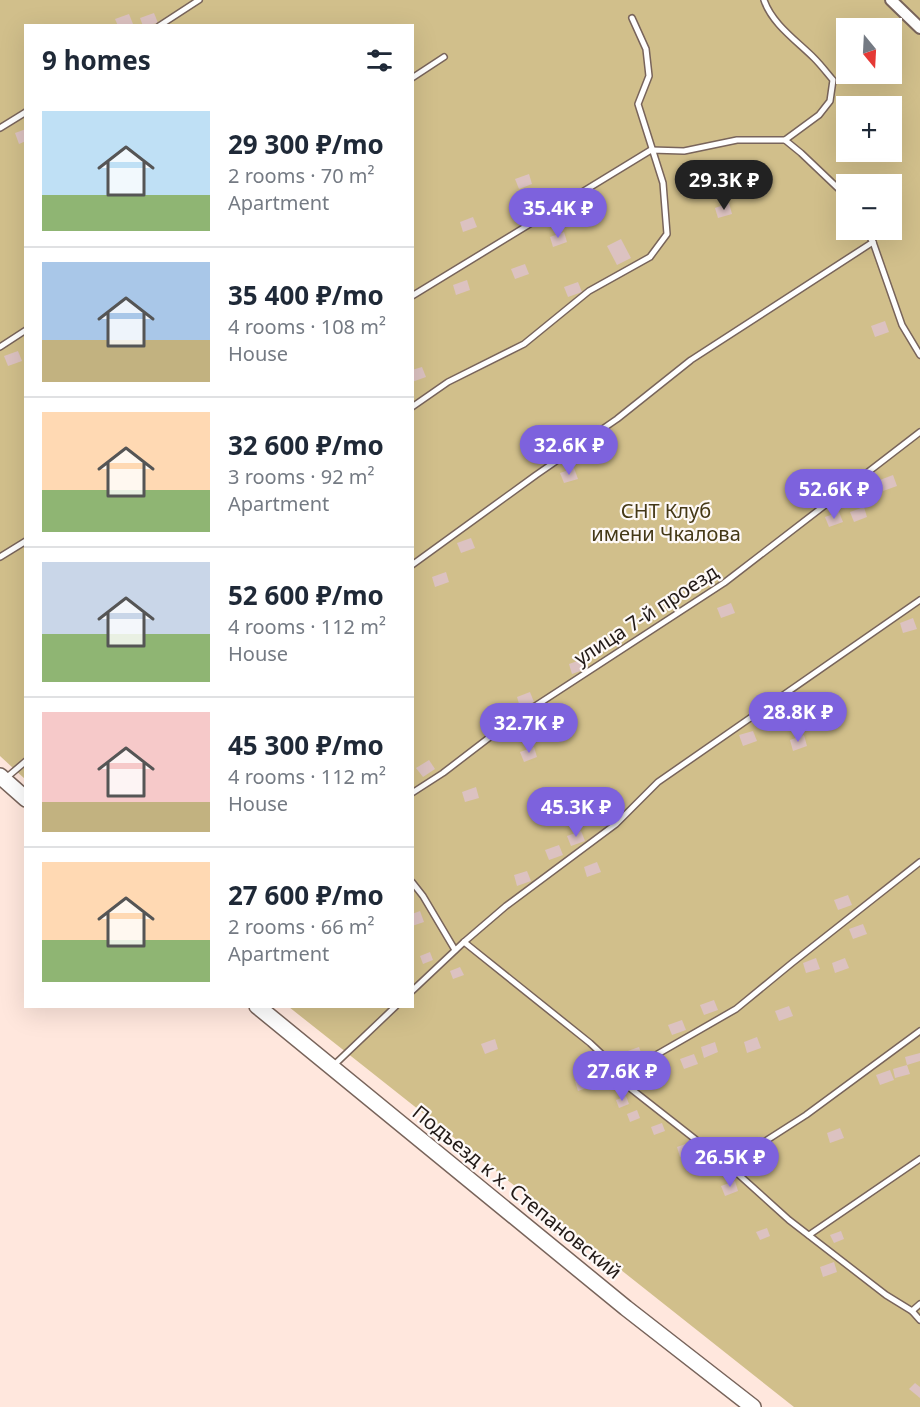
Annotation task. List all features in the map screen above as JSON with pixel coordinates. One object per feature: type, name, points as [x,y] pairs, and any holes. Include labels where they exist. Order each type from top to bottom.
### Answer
[{"type":"street","points":[[891,0],[920,28]]},
{"type":"street","points":[[2,778],[24,797]]},
{"type":"street","name":"Подъезд к х. Степановский","points":[[259,1008],[626,1308],[753,1407]]},
{"type":"lane","points":[[162,24],[199,0]]},
{"type":"lane","points":[[414,295],[651,150],[684,151],[737,140],[785,140],[819,115],[830,101],[833,80],[816,60],[788,34],[766,7],[764,0]]},
{"type":"lane","points":[[414,406],[448,382],[524,344],[589,291],[650,257],[667,234],[663,183],[638,104],[648,76],[646,49],[632,18]]},
{"type":"lane","points":[[414,77],[444,57]]},
{"type":"lane","points":[[0,128],[24,113]]},
{"type":"lane","points":[[785,140],[836,189]]},
{"type":"lane","points":[[414,564],[617,419],[691,360],[873,242],[902,325],[920,355]]},
{"type":"lane","points":[[0,347],[24,331]]},
{"type":"lane","name":"улица 7-й проезд","points":[[414,792],[443,773],[503,727],[724,583],[920,432]]},
{"type":"lane","points":[[0,557],[24,542]]},
{"type":"lane","points":[[414,989],[506,906],[616,824],[658,782],[920,600]]},
{"type":"lane","points":[[2,778],[24,762]]},
{"type":"lane","points":[[623,1074],[736,1010],[800,956],[920,862]]},
{"type":"lane","points":[[414,885],[455,950]]},
{"type":"lane","points":[[464,942],[590,1043],[623,1074],[630,1088],[728,1166],[809,1236],[886,1295],[912,1311],[920,1320]]},
{"type":"lane","points":[[332,1067],[394,1008]]},
{"type":"lane","points":[[728,1166],[806,1115],[920,1031]]},
{"type":"lane","points":[[809,1236],[920,1159]]},
{"type":"lane","points":[[912,1311],[920,1304]]},
{"type":"green space","name":"СНТ Клуб имени Чкалова","points":[[0,0],[920,0],[920,1407],[794,1407],[290,1008],[414,1008],[414,24],[24,24],[24,778],[0,756]]},
{"type":"building","points":[[154,13],[158,23],[142,24],[140,18]]},
{"type":"building","points":[[129,14],[133,24],[117,24],[115,19]]},
{"type":"building","points":[[24,130],[24,142],[19,144],[15,133]]},
{"type":"building","points":[[529,174],[532,184],[519,189],[515,179]]},
{"type":"building","points":[[729,203],[732,214],[718,218],[715,208]]},
{"type":"building","points":[[473,217],[477,227],[463,232],[460,222]]},
{"type":"building","points":[[564,232],[567,242],[553,247],[550,237]]},
{"type":"building","points":[[621,239],[631,258],[617,265],[607,246]]},
{"type":"building","points":[[525,264],[529,274],[515,279],[511,269]]},
{"type":"building","points":[[467,280],[470,290],[456,295],[453,285]]},
{"type":"building","points":[[578,282],[582,292],[568,297],[564,287]]},
{"type":"building","points":[[885,321],[889,332],[875,337],[871,326]]},
{"type":"building","points":[[18,351],[22,361],[8,366],[4,356]]},
{"type":"building","points":[[422,367],[426,377],[414,381],[414,369]]},
{"type":"building","points":[[574,468],[578,479],[564,483],[560,473]]},
{"type":"building","points":[[893,475],[897,486],[883,491],[880,480]]},
{"type":"building","points":[[864,507],[867,517],[854,522],[850,512]]},
{"type":"building","points":[[839,512],[843,522],[829,527],[825,517]]},
{"type":"building","points":[[471,538],[475,548],[461,553],[457,543]]},
{"type":"building","points":[[446,572],[449,582],[435,587],[432,577]]},
{"type":"building","points":[[703,575],[706,583],[695,587],[692,579]]},
{"type":"building","points":[[731,603],[735,613],[721,618],[717,608]]},
{"type":"building","points":[[913,618],[917,629],[903,633],[900,623]]},
{"type":"building","points":[[583,659],[586,669],[572,674],[569,664]]},
{"type":"building","points":[[530,692],[534,702],[520,707],[517,697]]},
{"type":"building","points":[[509,704],[513,715],[499,720],[496,710]]},
{"type":"building","points":[[753,731],[757,741],[743,746],[739,735]]},
{"type":"building","points":[[804,735],[807,746],[793,751],[790,740]]},
{"type":"building","points":[[534,747],[537,757],[524,762],[520,752]]},
{"type":"building","points":[[429,760],[435,769],[423,777],[416,768]]},
{"type":"building","points":[[476,787],[479,798],[465,802],[462,792]]},
{"type":"building","points":[[581,831],[585,841],[571,846],[567,836]]},
{"type":"building","points":[[559,845],[563,855],[549,860],[545,850]]},
{"type":"building","points":[[597,862],[601,872],[587,877],[584,867]]},
{"type":"building","points":[[527,871],[531,881],[517,886],[514,875]]},
{"type":"building","points":[[848,895],[852,905],[838,910],[834,900]]},
{"type":"building","points":[[420,911],[424,922],[414,925],[414,913]]},
{"type":"building","points":[[863,924],[867,934],[853,939],[849,929]]},
{"type":"building","points":[[430,952],[433,960],[423,964],[420,956]]},
{"type":"building","points":[[816,958],[820,969],[806,973],[803,963]]},
{"type":"building","points":[[845,958],[849,968],[835,973],[832,963]]},
{"type":"building","points":[[460,967],[464,975],[453,979],[450,971]]},
{"type":"building","points":[[714,1000],[718,1010],[704,1015],[700,1005]]},
{"type":"building","points":[[789,1006],[793,1016],[779,1021],[775,1011]]},
{"type":"building","points":[[682,1020],[686,1030],[672,1035],[668,1025]]},
{"type":"building","points":[[757,1037],[761,1048],[747,1053],[744,1042]]},
{"type":"building","points":[[495,1039],[498,1049],[485,1054],[481,1044]]},
{"type":"building","points":[[715,1042],[718,1052],[704,1058],[701,1047]]},
{"type":"building","points":[[639,1047],[643,1058],[629,1063],[625,1052]]},
{"type":"building","points":[[920,1053],[920,1061],[907,1065],[905,1057]]},
{"type":"building","points":[[694,1054],[698,1064],[684,1069],[680,1059]]},
{"type":"building","points":[[907,1065],[910,1074],[895,1078],[893,1069]]},
{"type":"building","points":[[890,1070],[894,1080],[880,1085],[876,1075]]},
{"type":"building","points":[[589,1076],[592,1086],[578,1091],[575,1081]]},
{"type":"building","points":[[626,1096],[629,1104],[619,1108],[616,1100]]},
{"type":"building","points":[[637,1110],[640,1118],[630,1122],[627,1114]]},
{"type":"building","points":[[662,1123],[665,1131],[654,1135],[651,1127]]},
{"type":"building","points":[[840,1128],[844,1138],[830,1143],[827,1133]]},
{"type":"building","points":[[691,1142],[694,1152],[680,1157],[677,1147]]},
{"type":"building","points":[[702,1155],[705,1165],[692,1170],[688,1160]]},
{"type":"building","points":[[735,1181],[738,1191],[725,1196],[721,1186]]},
{"type":"building","points":[[767,1228],[770,1236],[760,1240],[756,1232]]},
{"type":"building","points":[[841,1231],[844,1239],[834,1243],[830,1235]]},
{"type":"building","points":[[834,1262],[837,1272],[823,1277],[820,1267]]},
{"type":"building","points":[[915,1383],[920,1387],[920,1398],[909,1389]]}]
